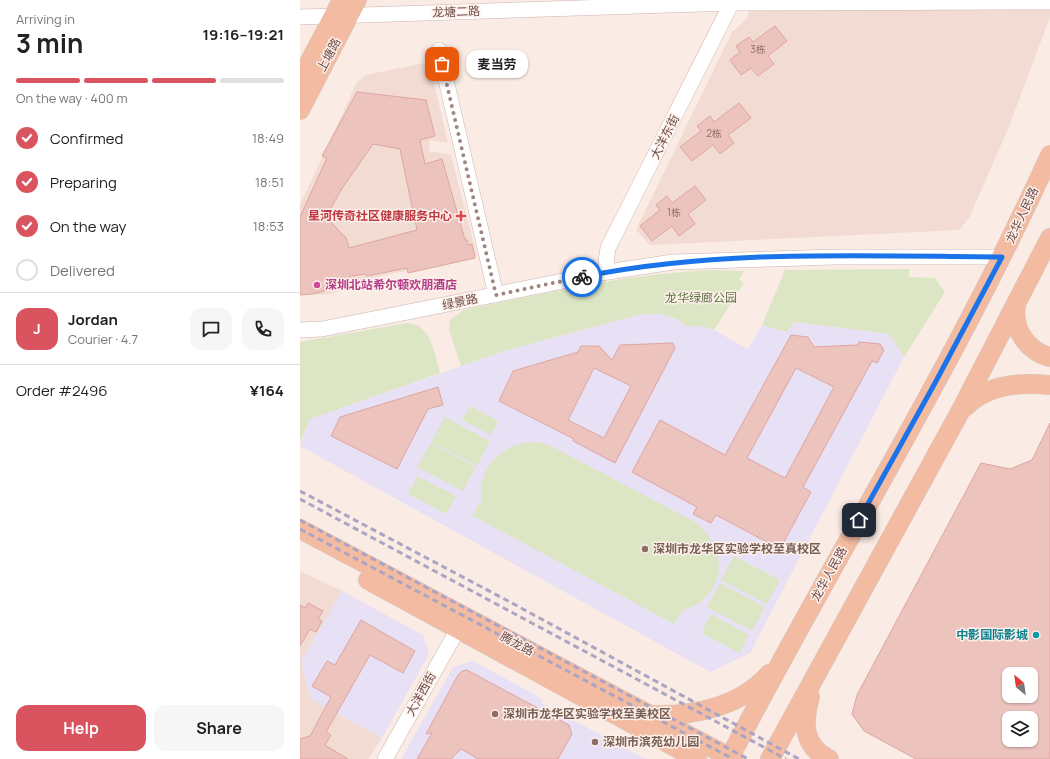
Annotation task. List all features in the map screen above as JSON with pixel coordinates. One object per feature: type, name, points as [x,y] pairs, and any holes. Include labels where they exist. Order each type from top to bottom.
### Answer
[{"type":"main road","name":"上塘路","points":[[300,80],[346,8]]},
{"type":"main road","name":"上塘路","points":[[300,110],[346,8]]},
{"type":"main road","name":"龙华人民路","points":[[731,758],[782,658],[935,383],[1002,257],[1050,155]]},
{"type":"main road","points":[[770,759],[961,410],[1017,304],[1046,257],[1050,238]]},
{"type":"main road","points":[[1017,304],[1015,319],[1023,339],[1034,350],[1050,357]]},
{"type":"main road","points":[[961,410],[976,398],[1002,386],[1019,383],[1050,385]]},
{"type":"main road","name":"腾龙路","points":[[300,529],[731,758]]},
{"type":"main road","name":"腾龙路","points":[[300,544],[697,759]]},
{"type":"main road","points":[[651,715],[676,716],[695,712],[738,698],[762,682],[782,658]]},
{"type":"main road","points":[[818,669],[805,714],[806,728],[814,747],[829,759]]},
{"type":"main road","points":[[665,743],[681,759]]},
{"type":"street","name":"龙塘二路","points":[[300,17],[346,8],[732,2],[1050,2]]},
{"type":"street","name":"大洋东街","points":[[608,272],[606,261],[608,248],[732,2]]},
{"type":"street","points":[[439,50],[496,295]]},
{"type":"street","name":"绿景路","points":[[300,330],[322,328],[608,272],[646,266],[705,260],[834,257],[1002,257]]},
{"type":"street","name":"大洋西街","points":[[385,759],[458,629]]},
{"type":"shaded area","points":[[752,0],[1050,0],[1050,17],[1008,129],[969,218],[959,230],[650,245],[636,230],[732,32],[747,19]]},
{"type":"shaded area","points":[[429,62],[448,143],[430,140],[429,151],[451,155],[477,256],[357,281],[332,294],[320,295],[300,291],[300,205],[357,82],[366,75]]},
{"type":"shaded area","name":"深圳市龙华区实验学校至真校区","points":[[642,314],[661,314],[677,319],[686,326],[701,326],[714,330],[748,349],[762,325],[786,332],[795,322],[889,334],[904,357],[750,653],[710,672],[300,446],[309,419],[511,349]]},
{"type":"shaded area","points":[[300,571],[342,591],[301,662],[311,699],[382,738],[368,759],[300,759]]},
{"type":"shaded area","points":[[342,591],[423,635],[429,654],[382,738],[311,699],[301,662]]},
{"type":"shaded area","name":"深圳市龙华区实验学校至美校区","points":[[473,661],[543,699],[541,703],[646,759],[401,759],[453,667]]},
{"type":"green space","name":"龙华绿廊公园","points":[[909,269],[909,277],[935,278],[945,292],[904,357],[889,334],[795,322],[786,332],[762,325],[785,270]]},
{"type":"green space","name":"龙华绿廊公园","points":[[711,270],[744,271],[739,280],[744,283],[714,330],[701,326],[686,326],[677,319],[661,314],[642,314],[511,349],[461,366],[449,330],[450,320],[464,310],[587,285],[680,272]]},
{"type":"green space","points":[[407,323],[422,328],[427,334],[434,349],[440,373],[310,419],[300,442],[300,342]]},
{"type":"green space","points":[[470,406],[498,421],[491,435],[462,420]]},
{"type":"green space","points":[[445,417],[490,441],[477,466],[431,442]]},
{"type":"green space","points":[[531,442],[543,443],[555,448],[695,522],[704,530],[710,539],[718,559],[719,570],[717,580],[712,590],[695,606],[681,613],[674,624],[473,516],[479,503],[483,505],[481,493],[482,482],[485,472],[491,463],[509,448],[519,444]]},
{"type":"green space","points":[[431,443],[476,467],[463,491],[417,467]]},
{"type":"green space","points":[[417,476],[456,496],[446,514],[408,494]]},
{"type":"green space","points":[[734,556],[780,580],[767,604],[721,580]]},
{"type":"green space","points":[[720,583],[765,607],[752,631],[707,607]]},
{"type":"green space","points":[[711,614],[749,635],[740,653],[701,633]]},
{"type":"building","points":[[775,26],[787,41],[768,56],[774,64],[758,76],[751,68],[741,75],[730,60],[740,52],[736,46],[749,37],[753,42]]},
{"type":"building","points":[[357,92],[426,100],[435,136],[420,140],[425,164],[442,159],[465,240],[467,240],[468,245],[472,244],[475,258],[408,273],[407,268],[367,276],[366,274],[351,276],[324,291],[300,295],[300,217],[327,158],[322,156]],"holes":[[[373,144],[400,149],[417,230],[349,248],[346,238],[326,217],[341,190]]]},
{"type":"building","points":[[739,103],[751,118],[728,135],[734,143],[720,154],[713,145],[692,161],[680,147],[701,131],[697,126],[710,116],[714,122]]},
{"type":"building","points":[[695,186],[706,200],[688,214],[695,224],[679,236],[672,226],[652,241],[640,226],[660,210],[656,205],[667,196],[672,203]]},
{"type":"building","points":[[791,335],[808,337],[814,347],[857,345],[859,342],[880,344],[884,350],[877,363],[872,361],[803,487],[811,492],[780,549],[716,515],[711,523],[693,514],[697,507],[632,472],[660,420],[725,455]],"holes":[[[796,368],[834,387],[785,478],[747,458]]]},
{"type":"building","points":[[673,343],[675,348],[615,463],[573,441],[574,439],[499,401],[513,371],[578,352],[581,346],[599,346],[612,360],[620,345]],"holes":[[[594,368],[631,386],[604,438],[568,420]]]},
{"type":"building","points":[[438,387],[443,405],[428,409],[397,469],[331,436],[340,417]]},
{"type":"building","points":[[1050,423],[1050,759],[916,759],[864,731],[852,714],[857,695],[981,463],[1010,469],[1032,460]]},
{"type":"building","points":[[308,603],[323,611],[318,619],[322,621],[316,632],[310,629],[300,646],[300,605],[305,608]]},
{"type":"building","points":[[361,620],[415,651],[403,673],[370,655],[326,732],[331,735],[325,745],[348,759],[300,759],[300,739],[310,736],[331,697],[312,686],[327,661],[335,665]]},
{"type":"building","name":"深圳市龙华区实验学校至美校区","points":[[467,670],[569,725],[572,734],[558,759],[478,759],[461,749],[451,759],[417,759],[432,733],[426,734],[458,675],[462,671]]},
{"type":"railway","points":[[300,491],[510,602],[799,759]]},
{"type":"railway","points":[[300,499],[786,759]]},
{"type":"railway","points":[[300,520],[748,759]]},
{"type":"railway","points":[[300,529],[733,759]]},
{"type":"way so far","points":[[442,64],[496,295],[582,277]]},
{"type":"place","name":"麦当劳","points":[[442,64]]},
{"type":"place","name":"星河传奇社区健康服务中心","points":[[461,216]]},
{"type":"place","name":"深圳北站希尔顿欢朋酒店","points":[[317,285]]},
{"type":"place","name":"深圳市龙华区实验学校至真校区","points":[[645,549]]},
{"type":"place","name":"中影国际影城","points":[[1036,635]]},
{"type":"place","name":"深圳市龙华区实验学校至美校区","points":[[495,714]]},
{"type":"place","name":"深圳市滨苑幼儿园","points":[[595,742]]},
{"type":"route","points":[[582,277],[673,262],[705,260],[834,257],[1002,257],[935,383],[859,520]]}]
